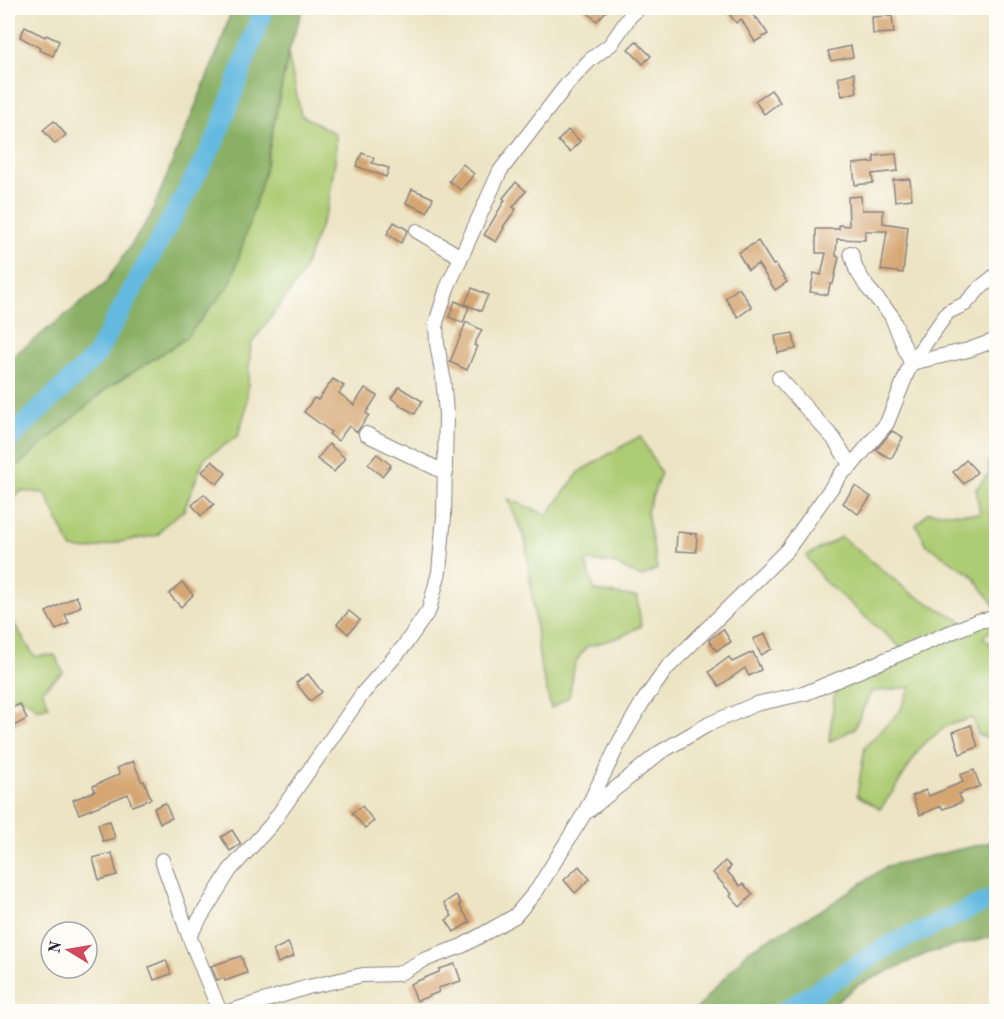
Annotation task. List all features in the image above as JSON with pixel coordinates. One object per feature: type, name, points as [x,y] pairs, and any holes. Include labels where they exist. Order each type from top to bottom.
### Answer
[{"type":"street","points":[[189,936],[230,870],[271,825],[363,693],[404,646],[429,610],[439,572],[446,473],[446,414],[436,323],[447,288],[506,161],[568,83],[590,60],[611,44],[630,16],[639,8]]},
{"type":"street","points":[[417,231],[461,257]]},
{"type":"street","points":[[851,253],[856,269],[867,287],[891,315],[911,363]]},
{"type":"street","points":[[228,1011],[308,987],[363,975],[398,974],[424,960],[462,946],[515,916],[537,890],[566,839],[584,814],[620,741],[642,703],[667,668],[787,550],[842,472],[851,466],[887,423],[911,363],[948,312],[965,304],[996,275]]},
{"type":"street","points":[[911,363],[968,350],[996,340]]},
{"type":"street","points":[[779,378],[834,439],[851,466]]},
{"type":"street","points":[[366,434],[446,473]]},
{"type":"street","points":[[584,814],[659,753],[710,724],[756,704],[806,693],[978,621],[996,618]]},
{"type":"street","points":[[162,860],[189,936],[220,1011]]},
{"type":"green space","points":[[232,8],[303,8],[288,54],[264,174],[231,283],[185,339],[106,389],[8,474],[8,360],[104,285],[150,217],[221,43]]},
{"type":"green space","points":[[288,54],[301,115],[336,134],[336,155],[328,207],[300,278],[251,344],[246,409],[238,436],[204,459],[184,510],[164,526],[158,535],[89,550],[71,548],[45,493],[20,491],[8,509],[8,474],[106,389],[185,339],[264,174]]},
{"type":"green space","points":[[640,436],[661,473],[647,511],[657,569],[641,577],[613,563],[585,561],[595,591],[637,597],[641,626],[620,637],[586,647],[575,663],[569,697],[551,708],[540,663],[526,542],[508,499],[547,515],[580,471]]},
{"type":"green space","points":[[996,456],[996,608],[973,576],[927,545],[916,525],[928,512],[980,514],[976,489],[990,472],[988,462]]},
{"type":"green space","points":[[841,537],[911,593],[968,625],[996,619],[996,626],[983,637],[996,648],[996,742],[978,734],[972,718],[948,725],[922,745],[880,809],[857,795],[865,747],[900,711],[911,687],[871,692],[854,729],[829,742],[835,690],[891,664],[900,647],[824,581],[806,556]]},
{"type":"green space","points":[[8,604],[15,625],[34,656],[55,655],[63,672],[42,690],[49,706],[37,709],[30,702],[8,695]]},
{"type":"green space","points":[[996,841],[996,936],[928,953],[858,985],[825,1011],[695,1011],[749,950],[828,906],[887,866]]},
{"type":"building","points":[[582,8],[609,8],[597,21]]},
{"type":"building","points":[[725,8],[748,8],[768,34],[755,42],[741,19],[736,23]]},
{"type":"building","points":[[892,16],[894,33],[873,34],[872,17]]},
{"type":"building","points":[[25,27],[59,41],[53,56],[20,37]]},
{"type":"building","points":[[636,41],[651,56],[643,64],[628,49]]},
{"type":"building","points":[[851,46],[853,57],[831,61],[828,51]]},
{"type":"building","points":[[854,73],[857,92],[842,96],[838,77]]},
{"type":"building","points":[[771,90],[780,102],[764,114],[755,101]]},
{"type":"building","points":[[54,121],[66,135],[55,144],[43,130]]},
{"type":"building","points":[[568,130],[580,141],[570,152],[558,141]]},
{"type":"building","points":[[362,153],[374,158],[372,163],[389,168],[386,177],[356,166]]},
{"type":"building","points":[[896,154],[898,171],[872,174],[873,183],[855,185],[853,164],[874,162],[874,156]]},
{"type":"building","points":[[463,164],[474,174],[461,190],[449,181]]},
{"type":"building","points":[[910,179],[912,199],[895,201],[893,180]]},
{"type":"building","points":[[516,182],[526,191],[513,207],[516,209],[496,242],[484,235],[505,200],[503,198]]},
{"type":"building","points":[[412,189],[433,198],[427,212],[406,203]]},
{"type":"building","points":[[861,196],[862,210],[883,210],[883,223],[908,227],[903,273],[881,270],[887,231],[865,231],[865,240],[837,239],[836,256],[839,257],[828,295],[810,292],[814,273],[821,275],[826,253],[816,253],[816,229],[839,229],[839,225],[849,226],[848,197]]},
{"type":"building","points":[[394,222],[408,230],[401,243],[387,234]]},
{"type":"building","points":[[758,241],[787,282],[775,290],[758,264],[748,270],[738,253]]},
{"type":"building","points":[[472,288],[488,295],[481,311],[465,304]]},
{"type":"building","points":[[739,288],[752,307],[738,317],[725,298]]},
{"type":"building","points":[[455,301],[469,307],[463,323],[449,317]]},
{"type":"building","points":[[466,322],[482,330],[474,345],[477,346],[467,370],[450,362]]},
{"type":"building","points":[[793,333],[796,349],[778,353],[775,336]]},
{"type":"building","points":[[333,379],[344,386],[339,393],[354,405],[365,388],[377,396],[366,413],[369,415],[357,432],[349,426],[338,441],[329,434],[331,432],[304,412],[314,398],[318,400]]},
{"type":"building","points":[[399,387],[422,401],[415,414],[391,398]]},
{"type":"building","points":[[892,431],[903,437],[891,459],[876,450]]},
{"type":"building","points":[[329,444],[345,458],[334,472],[317,459]]},
{"type":"building","points":[[377,454],[391,465],[382,476],[368,464]]},
{"type":"building","points":[[966,460],[977,472],[964,484],[953,472]]},
{"type":"building","points":[[212,461],[226,473],[217,484],[202,472]]},
{"type":"building","points":[[855,486],[871,497],[858,514],[843,503]]},
{"type":"building","points":[[204,494],[214,504],[201,516],[192,505]]},
{"type":"building","points":[[677,532],[697,534],[696,552],[676,551]]},
{"type":"building","points":[[182,582],[193,595],[181,607],[169,594]]},
{"type":"building","points":[[76,596],[81,606],[65,615],[69,623],[56,630],[46,612]]},
{"type":"building","points":[[349,611],[360,620],[348,634],[337,624]]},
{"type":"building","points":[[723,629],[731,642],[716,651],[709,640]]},
{"type":"building","points":[[765,634],[772,649],[761,655],[753,639]]},
{"type":"building","points":[[753,652],[761,670],[749,676],[745,668],[719,686],[709,672],[729,657],[732,662]]},
{"type":"building","points":[[308,674],[322,692],[310,701],[296,683]]},
{"type":"building","points":[[8,704],[10,709],[20,704],[27,719],[8,729]]},
{"type":"building","points":[[971,725],[978,747],[960,754],[953,732]]},
{"type":"building","points":[[133,761],[151,799],[132,806],[128,794],[79,814],[73,800],[95,791],[93,786],[120,774],[117,768]]},
{"type":"building","points":[[974,770],[980,786],[959,794],[962,802],[943,809],[941,806],[920,815],[912,796],[926,790],[929,796],[963,782],[960,775]]},
{"type":"building","points":[[165,803],[172,818],[160,823],[154,808]]},
{"type":"building","points":[[362,806],[374,821],[365,828],[352,813]]},
{"type":"building","points":[[110,821],[115,838],[103,841],[98,824]]},
{"type":"building","points":[[232,830],[241,844],[230,851],[221,837]]},
{"type":"building","points":[[112,853],[117,875],[99,880],[93,858]]},
{"type":"building","points":[[725,861],[731,867],[727,871],[740,886],[743,884],[753,894],[740,907],[730,896],[732,894],[713,873]]},
{"type":"building","points":[[579,866],[590,879],[575,893],[564,880]]},
{"type":"building","points":[[456,895],[461,904],[459,905],[470,922],[454,932],[446,920],[452,916],[444,903]]},
{"type":"building","points":[[288,943],[294,956],[278,963],[273,950]]},
{"type":"building","points":[[241,956],[247,973],[225,981],[224,978],[217,980],[211,966]]},
{"type":"building","points":[[166,960],[171,974],[154,980],[149,967]]},
{"type":"building","points":[[455,964],[461,981],[438,988],[439,992],[417,1001],[410,984],[439,972],[439,969]]},
{"type":"waterway","points":[[8,440],[95,357],[216,139],[264,8]]},
{"type":"waterway","points":[[783,1012],[886,947],[996,897]]}]
